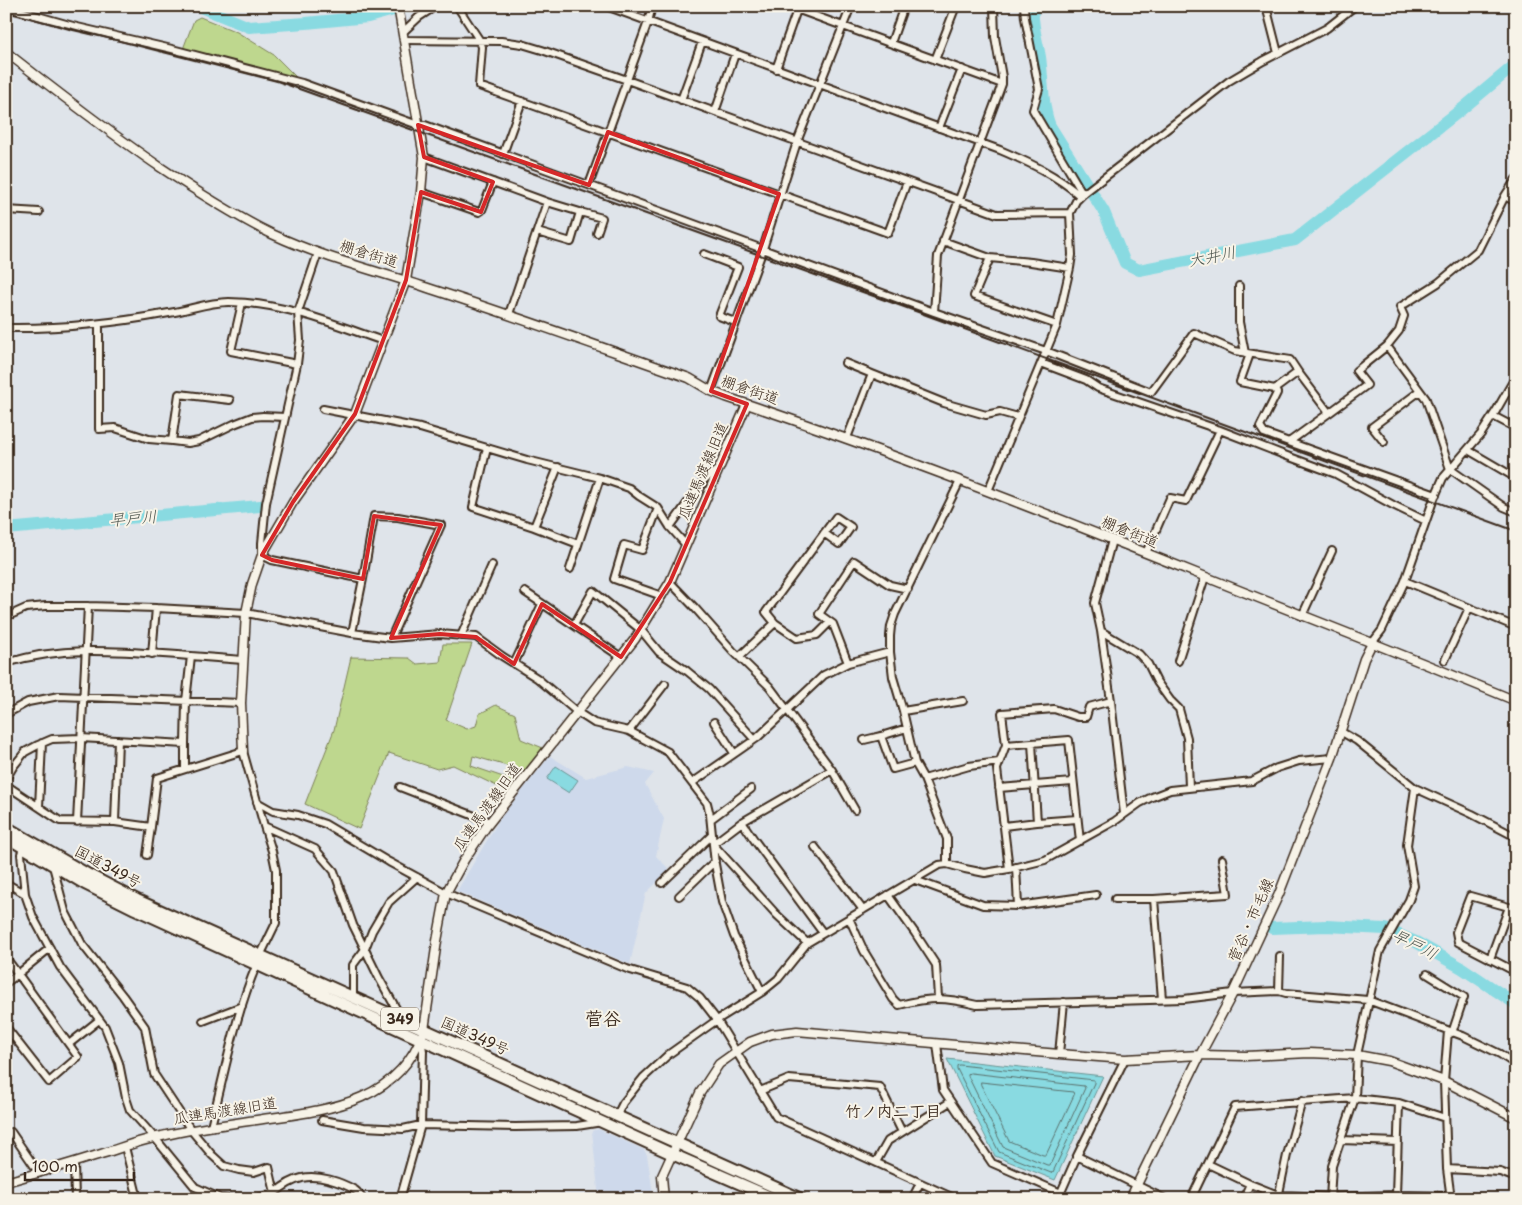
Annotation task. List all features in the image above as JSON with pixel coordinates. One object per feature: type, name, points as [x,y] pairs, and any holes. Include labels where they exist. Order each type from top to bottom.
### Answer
[{"type":"highway","name":"国道349号","points":[[6,827],[97,879],[259,960],[672,1154],[775,1199]]},
{"type":"highway","name":"国道349号","points":[[6,838],[53,866],[136,910],[353,998],[402,1020],[422,1035],[617,1115],[801,1199]]},
{"type":"street","points":[[212,1126],[242,1006],[259,960],[276,923],[276,870],[243,751],[241,703],[243,660],[246,613],[252,584],[262,555],[293,502],[355,414],[406,280],[421,192],[424,157],[398,6]]},
{"type":"street","points":[[403,36],[419,16],[436,6]]},
{"type":"street","points":[[457,6],[482,47],[479,86],[888,233],[907,182]]},
{"type":"street","points":[[606,6],[980,142],[1026,161],[1082,194]]},
{"type":"street","points":[[589,185],[648,22],[652,6]]},
{"type":"street","points":[[788,6],[1002,84]]},
{"type":"street","points":[[710,391],[763,248],[797,142],[851,6]]},
{"type":"street","points":[[890,43],[904,6]]},
{"type":"street","points":[[935,60],[956,6]]},
{"type":"street","points":[[934,312],[938,256],[1002,84],[995,37],[994,6]]},
{"type":"street","points":[[1024,6],[1039,89],[1033,110],[1082,194]]},
{"type":"street","points":[[1266,6],[1278,54]]},
{"type":"street","points":[[988,491],[1056,326],[1072,254],[1070,214],[1073,205],[1092,186],[1229,81],[1327,28],[1355,6]]},
{"type":"street","points":[[6,7],[73,26],[172,49],[302,83],[418,125],[425,125],[763,248],[1151,392],[1194,333],[1235,351],[1290,360],[1329,413]]},
{"type":"street","points":[[776,69],[797,8]]},
{"type":"street","points":[[403,36],[501,41],[522,44],[997,214],[1070,214]]},
{"type":"street","points":[[681,100],[702,42]]},
{"type":"street","name":"棚倉街道","points":[[6,52],[72,104],[185,184],[273,235],[318,253],[509,314],[688,378],[710,391],[847,438],[988,491],[1516,701]]},
{"type":"street","points":[[715,112],[736,54]]},
{"type":"street","points":[[939,128],[962,69]]},
{"type":"street","points":[[502,154],[522,101]]},
{"type":"street","points":[[424,157],[547,202],[602,218],[598,233]]},
{"type":"street","points":[[1289,442],[1367,385],[1356,371],[1387,346],[1399,331],[1404,316],[1400,307],[1438,283],[1478,250],[1505,196],[1516,179]]},
{"type":"street","points":[[421,192],[479,212],[482,210],[493,182]]},
{"type":"street","points":[[1505,196],[1516,202]]},
{"type":"street","points":[[509,314],[547,202]]},
{"type":"street","points":[[6,210],[39,212]]},
{"type":"street","points":[[537,232],[571,242],[580,212]]},
{"type":"street","points":[[944,241],[990,258],[1070,268]]},
{"type":"street","points":[[262,555],[266,503],[284,417],[298,364],[300,340],[298,312],[318,253]]},
{"type":"street","points":[[704,254],[738,267],[719,316],[736,322]]},
{"type":"street","points":[[990,258],[974,296],[1056,326]]},
{"type":"street","points":[[1238,286],[1238,322],[1248,353],[1240,382],[1275,389],[1298,372]]},
{"type":"street","points":[[6,328],[74,327],[170,313],[212,303],[242,303],[298,312],[383,341]]},
{"type":"street","points":[[242,303],[230,351],[298,364]]},
{"type":"street","points":[[99,324],[99,429],[115,428],[149,439],[188,443],[200,441],[252,417],[284,417]]},
{"type":"street","points":[[1387,346],[1426,399],[1450,469],[1504,507],[1516,512]]},
{"type":"street","points":[[845,364],[944,403],[986,415],[1000,412],[1018,417]]},
{"type":"street","points":[[1041,364],[1086,380],[1098,388],[1220,430],[1336,474],[1426,521]]},
{"type":"street","points":[[847,438],[872,374]]},
{"type":"street","points":[[1372,643],[1382,630],[1405,581],[1443,478],[1482,434],[1516,376]]},
{"type":"street","points":[[1275,389],[1277,393],[1260,426],[1264,432],[1436,495]]},
{"type":"street","points":[[1384,442],[1372,427],[1420,391]]},
{"type":"street","points":[[172,441],[179,394],[230,400]]},
{"type":"street","name":"瓜連馬渡線旧道","points":[[6,1182],[155,1138],[212,1126],[319,1111],[354,1101],[380,1087],[404,1068],[422,1035],[446,893],[464,860],[490,822],[621,657],[641,630],[662,596],[670,582],[747,404]]},
{"type":"street","points":[[323,409],[420,428],[630,488],[658,508],[670,527],[686,545]]},
{"type":"street","points":[[1493,416],[1516,428]]},
{"type":"street","points":[[1146,553],[1170,498],[1186,501],[1220,430]]},
{"type":"street","points":[[487,448],[473,506],[578,544]]},
{"type":"street","points":[[1468,450],[1516,478]]},
{"type":"street","points":[[534,527],[558,467]]},
{"type":"street","points":[[670,527],[704,480],[718,469]]},
{"type":"street","points":[[570,569],[600,478]]},
{"type":"street","points":[[947,864],[947,839],[916,763],[893,677],[890,652],[891,626],[895,614],[960,481]]},
{"type":"street","points":[[658,508],[642,550],[624,545],[614,579],[662,596]]},
{"type":"street","points":[[352,633],[374,516],[398,517],[441,525],[391,638]]},
{"type":"street","points":[[824,534],[766,612],[775,623],[797,638],[817,635],[830,622]]},
{"type":"street","points":[[1112,540],[1095,603],[1111,701],[1124,814]]},
{"type":"street","points":[[1302,616],[1332,551]]},
{"type":"street","points":[[262,555],[272,560],[363,579]]},
{"type":"street","points":[[848,663],[833,624],[819,614],[854,561],[890,585],[908,589]]},
{"type":"street","points":[[461,636],[492,565]]},
{"type":"street","points":[[1178,661],[1205,577]]},
{"type":"street","points":[[1405,581],[1516,626]]},
{"type":"street","points":[[670,582],[739,657],[770,686],[832,770],[855,810]]},
{"type":"street","points":[[525,592],[621,657]]},
{"type":"street","points":[[574,625],[593,592],[641,630],[660,652],[709,689],[754,740]]},
{"type":"street","points":[[514,664],[542,604]]},
{"type":"street","points":[[6,616],[26,608],[46,606],[156,608],[246,613],[352,633],[391,638],[440,634],[476,637],[537,678],[578,712],[594,722],[629,731],[668,752],[707,803],[711,819],[715,861],[722,902],[734,936],[762,992]]},
{"type":"street","points":[[77,822],[88,606]]},
{"type":"street","points":[[152,654],[156,608]]},
{"type":"street","points":[[1445,660],[1469,608]]},
{"type":"street","points":[[739,657],[775,623]]},
{"type":"street","points":[[1101,631],[1139,654],[1148,664],[1157,682],[1170,700],[1179,709],[1187,738],[1189,787]]},
{"type":"street","name":"菅谷・市毛線","points":[[1130,1199],[1200,1055],[1233,993],[1279,894],[1332,758],[1364,659],[1372,643]]},
{"type":"street","points":[[6,663],[40,654],[86,650],[243,660]]},
{"type":"street","points":[[692,783],[754,740],[824,676],[848,663],[890,652]]},
{"type":"street","points":[[185,769],[186,701],[191,656]]},
{"type":"street","points":[[629,731],[665,684]]},
{"type":"street","points":[[6,714],[28,702],[59,696],[241,703]]},
{"type":"street","points":[[903,711],[963,701]]},
{"type":"street","points":[[1009,869],[997,769],[1006,745],[1002,713],[1054,709],[1078,717],[1086,717],[1089,707],[1111,701]]},
{"type":"street","points":[[714,722],[734,753]]},
{"type":"street","points":[[864,740],[907,728]]},
{"type":"street","points":[[1340,731],[1357,741],[1415,788],[1516,837]]},
{"type":"street","points":[[881,736],[893,769],[916,763]]},
{"type":"street","points":[[6,779],[25,752],[52,739],[81,738],[185,744]]},
{"type":"street","points":[[115,822],[118,740]]},
{"type":"street","points":[[1006,745],[1069,740],[1080,842]]},
{"type":"street","points":[[39,807],[42,743]]},
{"type":"street","points":[[1032,743],[1037,822]]},
{"type":"street","points":[[147,855],[157,778],[243,751]]},
{"type":"street","points":[[617,1115],[623,1103],[643,1078],[669,1054],[717,1020],[762,992],[778,979],[806,944],[939,864],[947,864],[965,870],[985,873],[1045,860],[1080,842],[1152,796],[1170,790],[1252,780],[1277,768],[1299,761],[1332,758]]},
{"type":"street","points":[[924,779],[969,766],[999,762]]},
{"type":"street","points":[[713,844],[742,822],[832,770]]},
{"type":"street","points":[[999,788],[1073,782]]},
{"type":"street","points":[[6,784],[60,821],[115,822],[150,827]]},
{"type":"street","points":[[400,787],[490,822]]},
{"type":"street","points":[[1330,1198],[1332,1166],[1355,1098],[1358,1055],[1368,1000],[1380,951],[1409,900],[1414,886],[1407,845],[1415,788]]},
{"type":"street","points":[[711,819],[751,789]]},
{"type":"street","points":[[257,802],[272,811],[298,815],[325,824],[446,893],[627,969],[687,987],[700,998],[717,1020],[776,1117],[956,1199]]},
{"type":"street","points":[[1004,826],[1077,820]]},
{"type":"street","points":[[742,822],[823,933]]},
{"type":"street","points":[[264,826],[316,849],[334,871],[353,925],[402,1020]]},
{"type":"street","points":[[662,883],[712,835]]},
{"type":"street","points":[[713,844],[776,914],[806,944]]},
{"type":"street","points":[[815,847],[863,910]]},
{"type":"street","points":[[23,848],[21,854],[25,894],[33,917],[60,968],[104,1026],[119,1063],[130,1110],[194,1187],[220,1198],[241,1199],[276,1196]]},
{"type":"street","points":[[1115,899],[1154,899],[1228,894],[1222,859]]},
{"type":"street","points":[[678,896],[715,861]]},
{"type":"street","points":[[53,866],[65,911],[82,944],[145,1027],[154,1074],[191,1130],[224,1166],[254,1172],[269,1168],[276,1196]]},
{"type":"street","points":[[1016,867],[1018,906]]},
{"type":"street","points":[[353,998],[353,965],[365,950],[372,931],[389,902],[417,877]]},
{"type":"street","points":[[915,880],[983,905],[1018,906],[1096,895]]},
{"type":"street","points":[[6,882],[25,894]]},
{"type":"street","points":[[888,895],[936,965],[938,998]]},
{"type":"street","points":[[1490,958],[1513,908],[1470,896],[1456,932],[1458,942],[1516,972]]},
{"type":"street","points":[[1154,899],[1162,999]]},
{"type":"street","points":[[849,918],[864,951],[893,999],[899,1005],[922,999],[938,998],[977,1005],[1184,999],[1279,990],[1368,1000],[1463,1036],[1500,1054],[1516,1065]]},
{"type":"street","points":[[6,983],[50,948]]},
{"type":"street","points":[[1279,990],[1280,956]]},
{"type":"street","points":[[6,958],[78,1057],[49,1082],[6,1027]]},
{"type":"street","points":[[1208,1164],[1278,1197],[1330,1198],[1396,1195],[1451,1197],[1447,1169],[1444,1081],[1450,1032],[1464,997],[1427,974]]},
{"type":"street","points":[[1059,1054],[1064,1002]]},
{"type":"street","points":[[203,1021],[242,1006]]},
{"type":"street","points":[[69,1044],[99,1020]]},
{"type":"street","points":[[664,1199],[662,1176],[700,1093],[719,1064],[750,1042],[772,1034],[797,1031],[1125,1059],[1200,1055],[1246,1056],[1309,1053],[1358,1055],[1390,1061],[1444,1081],[1516,1118]]},
{"type":"street","points":[[400,1199],[421,1125],[422,1035]]},
{"type":"street","points":[[937,1044],[943,1090],[992,1163],[1059,1196],[1125,1059]]},
{"type":"street","points":[[760,1091],[790,1078],[880,1086],[902,1132]]},
{"type":"street","points":[[1191,1199],[1235,1107],[1355,1098],[1399,1103],[1445,1118]]},
{"type":"street","points":[[1278,1197],[1302,1101]]},
{"type":"street","points":[[876,1162],[888,1141],[950,1102]]},
{"type":"street","points":[[1396,1195],[1399,1103]]},
{"type":"street","points":[[322,1120],[403,1129],[421,1125],[524,1127],[577,1126],[603,1122]]},
{"type":"street","points":[[11,1132],[39,1173]]},
{"type":"street","points":[[1341,1140],[1398,1142]]},
{"type":"street","points":[[126,1147],[138,1199]]},
{"type":"street","points":[[1077,1156],[1165,1199]]},
{"type":"street","points":[[74,1163],[75,1199]]},
{"type":"street","points":[[1447,1169],[1500,1172],[1516,1178]]},
{"type":"street","points":[[276,1196],[281,1188],[302,1178],[320,1178],[357,1191],[363,1199]]},
{"type":"street","points":[[912,1199],[920,1183]]},
{"type":"street","points":[[1243,1199],[1250,1184]]},
{"type":"highlighted area","points":[[418,125],[589,185],[608,132],[779,194],[711,391],[747,404],[670,582],[621,657],[542,604],[514,664],[476,637],[440,634],[391,638],[441,525],[374,516],[363,579],[272,560],[262,555],[293,502],[355,414],[406,280],[421,192],[481,212],[493,182],[424,157]]},
{"type":"shaded area","points":[[550,756],[586,778],[628,767],[654,773],[645,784],[664,819],[656,856],[670,870],[646,893],[630,964],[457,891],[499,820]]},
{"type":"shaded area","points":[[598,1129],[644,1150],[647,1155],[654,1199],[599,1199],[592,1131]]},
{"type":"green space","points":[[200,17],[237,32],[274,55],[298,79],[183,49],[194,20]]},
{"type":"green space","points":[[443,644],[472,644],[446,720],[467,729],[476,726],[479,714],[496,705],[515,714],[521,739],[543,748],[524,771],[473,756],[471,766],[512,780],[505,790],[453,765],[437,769],[389,753],[359,829],[305,804],[334,730],[351,657],[409,658],[417,664],[440,662]]},
{"type":"water","points":[[556,766],[578,780],[569,793],[547,779]]},
{"type":"water","points":[[947,1059],[1103,1076],[1055,1180],[995,1156]]},
{"type":"waterway","name":"大井川","points":[[198,6],[249,27],[368,17],[408,6]]},
{"type":"waterway","name":"大井川","points":[[1033,6],[1044,101],[1050,126],[1104,212],[1125,263],[1139,270],[1295,240],[1462,109],[1516,64]]},
{"type":"waterway","name":"早戸川","points":[[6,529],[260,506]]},
{"type":"waterway","name":"早戸川","points":[[1272,928],[1326,926],[1385,929],[1416,942],[1462,968],[1516,1004]]},
{"type":"railway","points":[[6,12],[277,81],[918,312],[1516,531]]},
{"type":"district","name":"菅谷","points":[[603,1019]]},
{"type":"district","name":"竹ノ内二丁目","points":[[893,1111]]}]
